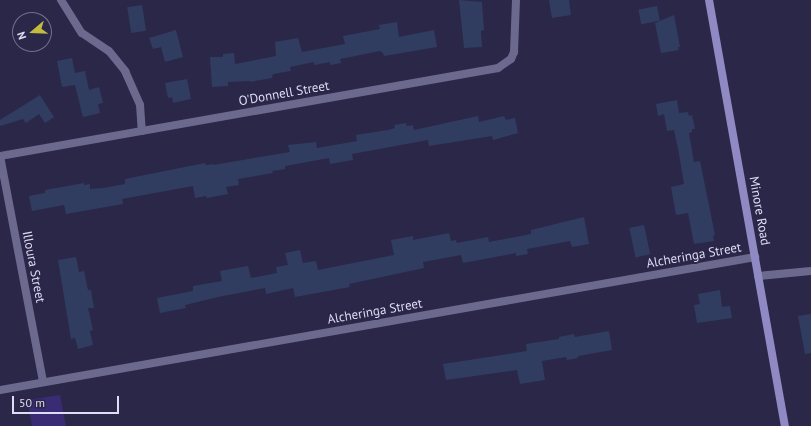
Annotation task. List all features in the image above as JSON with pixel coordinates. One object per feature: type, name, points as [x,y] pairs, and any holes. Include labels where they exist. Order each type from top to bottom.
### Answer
[{"type":"street","points":[[61,0],[82,33],[109,51],[125,71],[140,104],[142,131]]},
{"type":"street","name":"O'Donnell Street","points":[[0,156],[498,68],[511,59],[514,52],[516,0]]},
{"type":"street","name":"Minore Road","points":[[709,0],[785,426]]},
{"type":"street","name":"Illoura Street","points":[[0,156],[43,382]]},
{"type":"street","name":"Alcheringa Street","points":[[0,390],[755,257]]},
{"type":"street","points":[[758,276],[811,271]]},
{"type":"shaded area","points":[[60,395],[66,426],[32,426],[27,400]]},
{"type":"building","points":[[459,0],[482,2],[484,30],[481,31],[482,47],[464,48]]},
{"type":"building","points":[[549,0],[569,0],[571,15],[552,18]]},
{"type":"building","points":[[142,5],[146,31],[131,33],[127,7]]},
{"type":"building","points":[[657,6],[660,21],[641,24],[638,10]]},
{"type":"building","points":[[674,15],[680,47],[678,47],[679,50],[661,53],[655,23]]},
{"type":"building","points":[[397,22],[399,37],[434,30],[437,47],[384,56],[380,51],[340,59],[341,63],[330,65],[330,62],[314,65],[314,62],[290,67],[291,71],[273,74],[272,78],[250,82],[228,82],[228,86],[212,87],[210,57],[223,57],[223,54],[234,53],[235,64],[276,56],[275,42],[298,38],[302,52],[345,44],[343,36],[380,29],[379,25]]},
{"type":"building","points":[[176,30],[183,57],[165,62],[161,47],[153,49],[149,38]]},
{"type":"building","points":[[72,58],[75,73],[85,71],[89,90],[99,87],[103,103],[98,104],[100,113],[83,117],[75,85],[62,87],[57,61]]},
{"type":"building","points":[[187,79],[191,99],[173,103],[172,97],[168,98],[165,83]]},
{"type":"building","points":[[40,95],[54,117],[45,123],[39,114],[26,123],[23,119],[0,126],[0,120]]},
{"type":"building","points":[[677,100],[679,113],[688,112],[689,116],[692,115],[695,129],[692,129],[692,132],[689,133],[694,162],[700,161],[715,235],[713,236],[714,241],[694,244],[688,213],[676,215],[671,187],[684,184],[679,154],[674,130],[667,131],[664,114],[658,116],[656,104]]},
{"type":"building","points":[[478,116],[479,122],[504,116],[506,120],[515,118],[518,133],[493,140],[492,136],[429,146],[428,140],[352,154],[353,160],[330,164],[329,158],[285,166],[285,169],[272,171],[273,173],[238,179],[239,185],[226,187],[228,194],[207,198],[206,196],[195,198],[193,186],[122,199],[123,204],[66,214],[64,205],[32,211],[29,196],[45,193],[45,190],[84,183],[84,185],[90,184],[90,189],[103,188],[125,184],[125,179],[205,163],[206,165],[213,165],[290,152],[288,145],[316,142],[317,148],[357,141],[356,135],[388,130],[395,128],[394,125],[406,123],[407,126],[413,125],[414,130]]},
{"type":"building","points":[[584,217],[589,244],[572,247],[570,241],[527,249],[528,254],[516,256],[516,253],[463,263],[461,255],[423,262],[424,268],[349,284],[350,287],[295,297],[293,288],[266,294],[265,288],[218,297],[185,305],[186,308],[160,313],[157,298],[193,291],[193,286],[222,281],[220,271],[248,266],[251,278],[277,273],[276,267],[288,265],[285,253],[300,250],[303,263],[316,261],[318,270],[394,255],[391,240],[413,236],[413,240],[449,233],[451,241],[456,240],[457,243],[488,237],[489,242],[531,234],[531,230]]},
{"type":"building","points":[[644,225],[650,254],[636,257],[629,228]]},
{"type":"building","points":[[76,257],[79,272],[84,271],[88,290],[91,290],[94,308],[88,308],[93,330],[90,331],[93,345],[78,349],[75,338],[71,339],[58,260]]},
{"type":"building","points":[[720,290],[722,307],[730,306],[732,318],[697,323],[694,305],[700,304],[698,294]]},
{"type":"building","points":[[811,314],[811,353],[805,354],[798,316]]},
{"type":"building","points":[[609,331],[612,350],[578,356],[578,358],[567,360],[566,357],[542,361],[545,380],[520,384],[517,370],[446,380],[443,364],[527,351],[526,344],[559,339],[559,337],[574,334],[575,337]]}]
